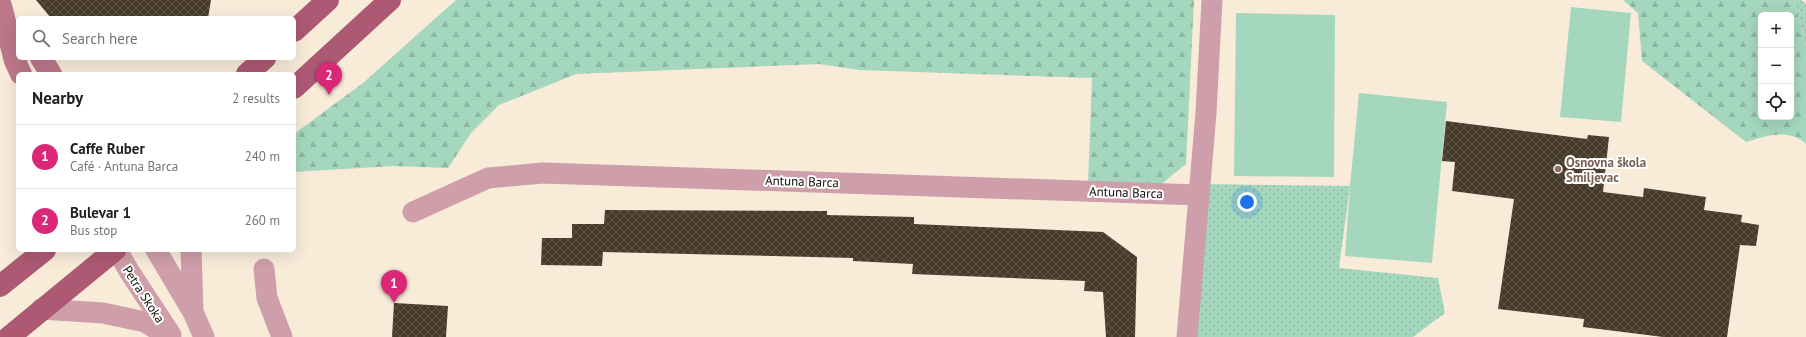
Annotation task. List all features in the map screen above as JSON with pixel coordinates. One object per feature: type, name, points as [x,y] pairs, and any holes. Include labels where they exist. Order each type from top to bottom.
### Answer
[{"type":"main road","points":[[296,29],[328,0]]},
{"type":"main road","points":[[296,86],[390,0]]},
{"type":"main road","points":[[0,5],[16,25]]},
{"type":"main road","points":[[0,5],[15,61],[20,72]]},
{"type":"main road","points":[[42,60],[50,72]]},
{"type":"main road","points":[[249,72],[263,60]]},
{"type":"main road","points":[[8,280],[23,252]]},
{"type":"main road","points":[[8,280],[43,252]]},
{"type":"main road","points":[[9,337],[41,309],[113,252]]},
{"type":"street","points":[[1187,337],[1207,106],[1212,0]]},
{"type":"street","name":"Antuna Barca","points":[[413,212],[488,178],[543,173],[1199,195]]},
{"type":"street","name":"Petra Skoka","points":[[117,252],[173,337]]},
{"type":"street","points":[[157,252],[193,312],[204,337]]},
{"type":"street","points":[[191,252],[193,312]]},
{"type":"street","points":[[264,269],[267,298],[282,337]]},
{"type":"street","points":[[41,309],[103,313],[145,322],[169,337]]},
{"type":"green space","points":[[456,0],[1194,0],[1186,164],[1159,186],[1088,184],[1092,78],[859,70],[819,64],[576,74],[499,105],[471,133],[448,168],[394,166],[296,172],[296,133],[363,83]]},
{"type":"green space","points":[[1623,0],[1794,0],[1806,46],[1806,144],[1792,136],[1785,135],[1770,136],[1746,142],[1642,61],[1638,13]]},
{"type":"green space","points":[[1794,0],[1801,0],[1806,4],[1806,46]]},
{"type":"green space","points":[[1571,7],[1631,13],[1621,122],[1560,117]]},
{"type":"green space","points":[[1236,13],[1335,15],[1334,177],[1234,176]]},
{"type":"green space","points":[[1359,93],[1447,102],[1432,263],[1345,256]]},
{"type":"green space","points":[[1200,184],[1350,186],[1339,268],[1438,278],[1445,313],[1413,337],[1187,337]]},
{"type":"building","points":[[36,0],[211,0],[208,16],[49,16]]},
{"type":"building","points":[[1446,121],[1587,139],[1588,135],[1609,137],[1603,192],[1643,197],[1644,188],[1706,197],[1704,210],[1742,215],[1741,222],[1759,225],[1756,246],[1740,245],[1727,337],[1663,337],[1583,327],[1584,319],[1498,309],[1514,199],[1452,191],[1455,162],[1442,161]]},
{"type":"building","points":[[605,210],[827,211],[827,215],[914,217],[914,224],[1103,232],[1137,257],[1135,337],[1106,337],[1103,292],[1084,291],[1085,281],[912,274],[913,264],[853,261],[853,258],[603,252],[602,266],[541,265],[542,238],[572,238],[572,224],[604,224]]},
{"type":"building","points":[[394,303],[448,306],[446,337],[392,337]]},
{"type":"place","name":"Bulevar 1","points":[[329,95]]},
{"type":"place","name":"Osnovna škola Smiljevac","points":[[1558,169]]},
{"type":"place","name":"Caffe Ruber","points":[[394,303]]}]
